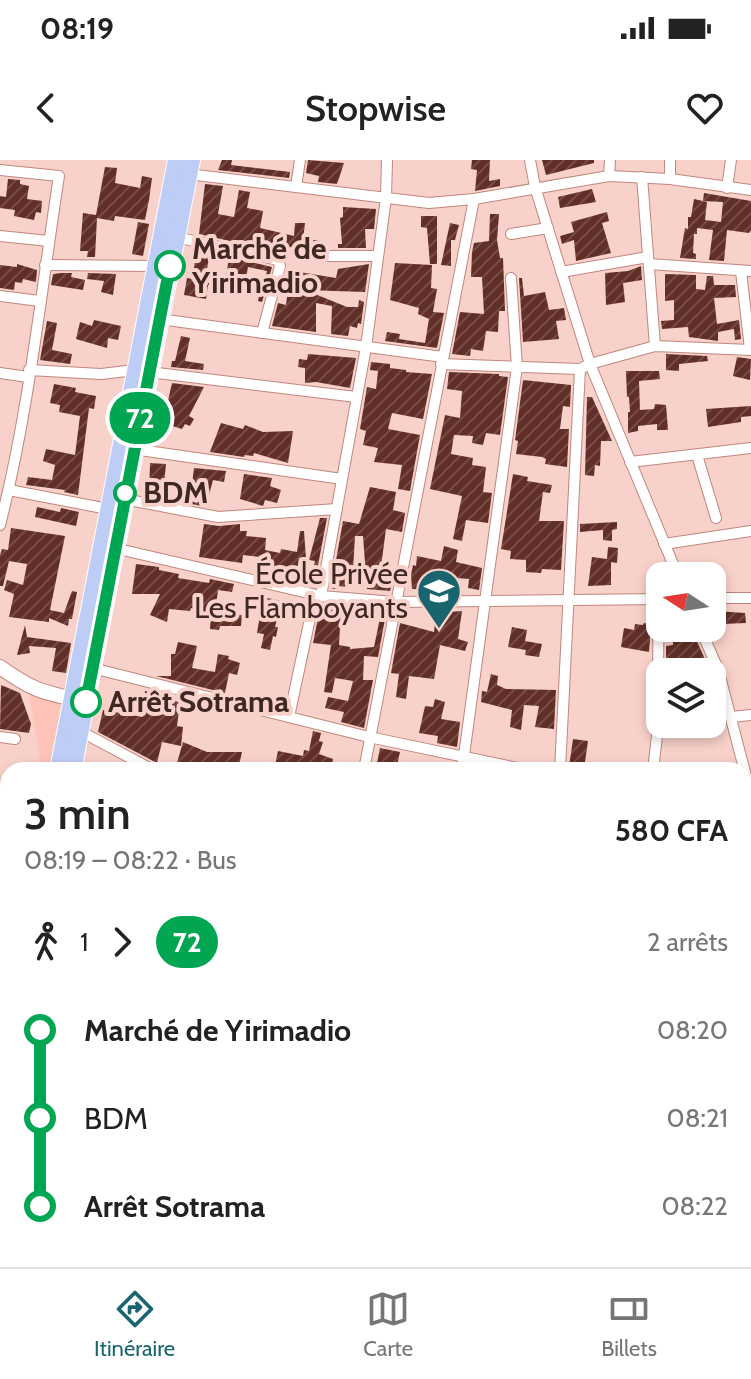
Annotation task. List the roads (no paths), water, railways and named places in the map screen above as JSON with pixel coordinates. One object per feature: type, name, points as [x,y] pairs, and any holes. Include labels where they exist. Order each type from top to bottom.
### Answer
[{"type":"highway","points":[[61,762],[79,700],[142,371],[159,319],[176,237],[185,165]]},
{"type":"highway","points":[[74,762],[80,731],[79,700],[92,668],[114,548],[116,504],[133,449],[155,266],[185,165]]},
{"type":"street","points":[[296,187],[300,160]]},
{"type":"street","points":[[289,717],[337,509],[366,347],[386,198],[387,160]]},
{"type":"street","points":[[530,160],[585,366],[672,562]]},
{"type":"street","points":[[609,176],[610,160]]},
{"type":"street","points":[[670,160],[670,179]]},
{"type":"street","points":[[727,188],[731,160]]},
{"type":"street","points":[[185,165],[296,187],[429,203],[474,199],[609,176],[670,179],[751,190]]},
{"type":"street","points":[[0,170],[59,176],[29,374],[0,525]]},
{"type":"street","points":[[642,177],[655,346]]},
{"type":"street","points":[[365,762],[474,199]]},
{"type":"street","points":[[511,234],[548,228]]},
{"type":"street","points":[[0,236],[49,241]]},
{"type":"street","points":[[176,237],[278,260],[280,266],[262,333]]},
{"type":"street","points":[[324,256],[378,256]]},
{"type":"street","points":[[159,319],[442,360],[517,367],[585,366],[655,346],[750,350],[746,271],[648,261],[561,272]]},
{"type":"street","points":[[45,265],[155,266]]},
{"type":"street","points":[[463,762],[517,367],[511,278]]},
{"type":"street","points":[[0,296],[40,301]]},
{"type":"street","points":[[561,762],[585,366]]},
{"type":"street","points":[[0,373],[101,374],[142,371],[356,397]]},
{"type":"street","points":[[630,462],[751,448]]},
{"type":"street","points":[[133,449],[342,479]]},
{"type":"street","points":[[697,455],[716,518]]},
{"type":"street","points":[[9,490],[218,517],[337,509]]},
{"type":"street","points":[[664,544],[751,531]]},
{"type":"street","points":[[114,548],[318,596],[395,602],[646,599]]},
{"type":"street","points":[[726,598],[751,598]]},
{"type":"street","points":[[654,762],[659,642]]},
{"type":"street","points":[[706,642],[718,669],[743,762]]},
{"type":"street","points":[[0,667],[42,693],[79,700]]},
{"type":"street","points":[[92,668],[369,737],[456,762]]},
{"type":"street","points":[[731,717],[751,715]]},
{"type":"street","points":[[80,731],[138,762]]},
{"type":"street","points":[[0,737],[15,739]]},
{"type":"place","name":"Marché de Yirimadio","points":[[170,266]]},
{"type":"place","name":"BDM","points":[[125,493]]},
{"type":"place","name":"École Privée Les Flamboyants","points":[[439,630]]},
{"type":"place","name":"Arrêt Sotrama","points":[[86,702]]}]
